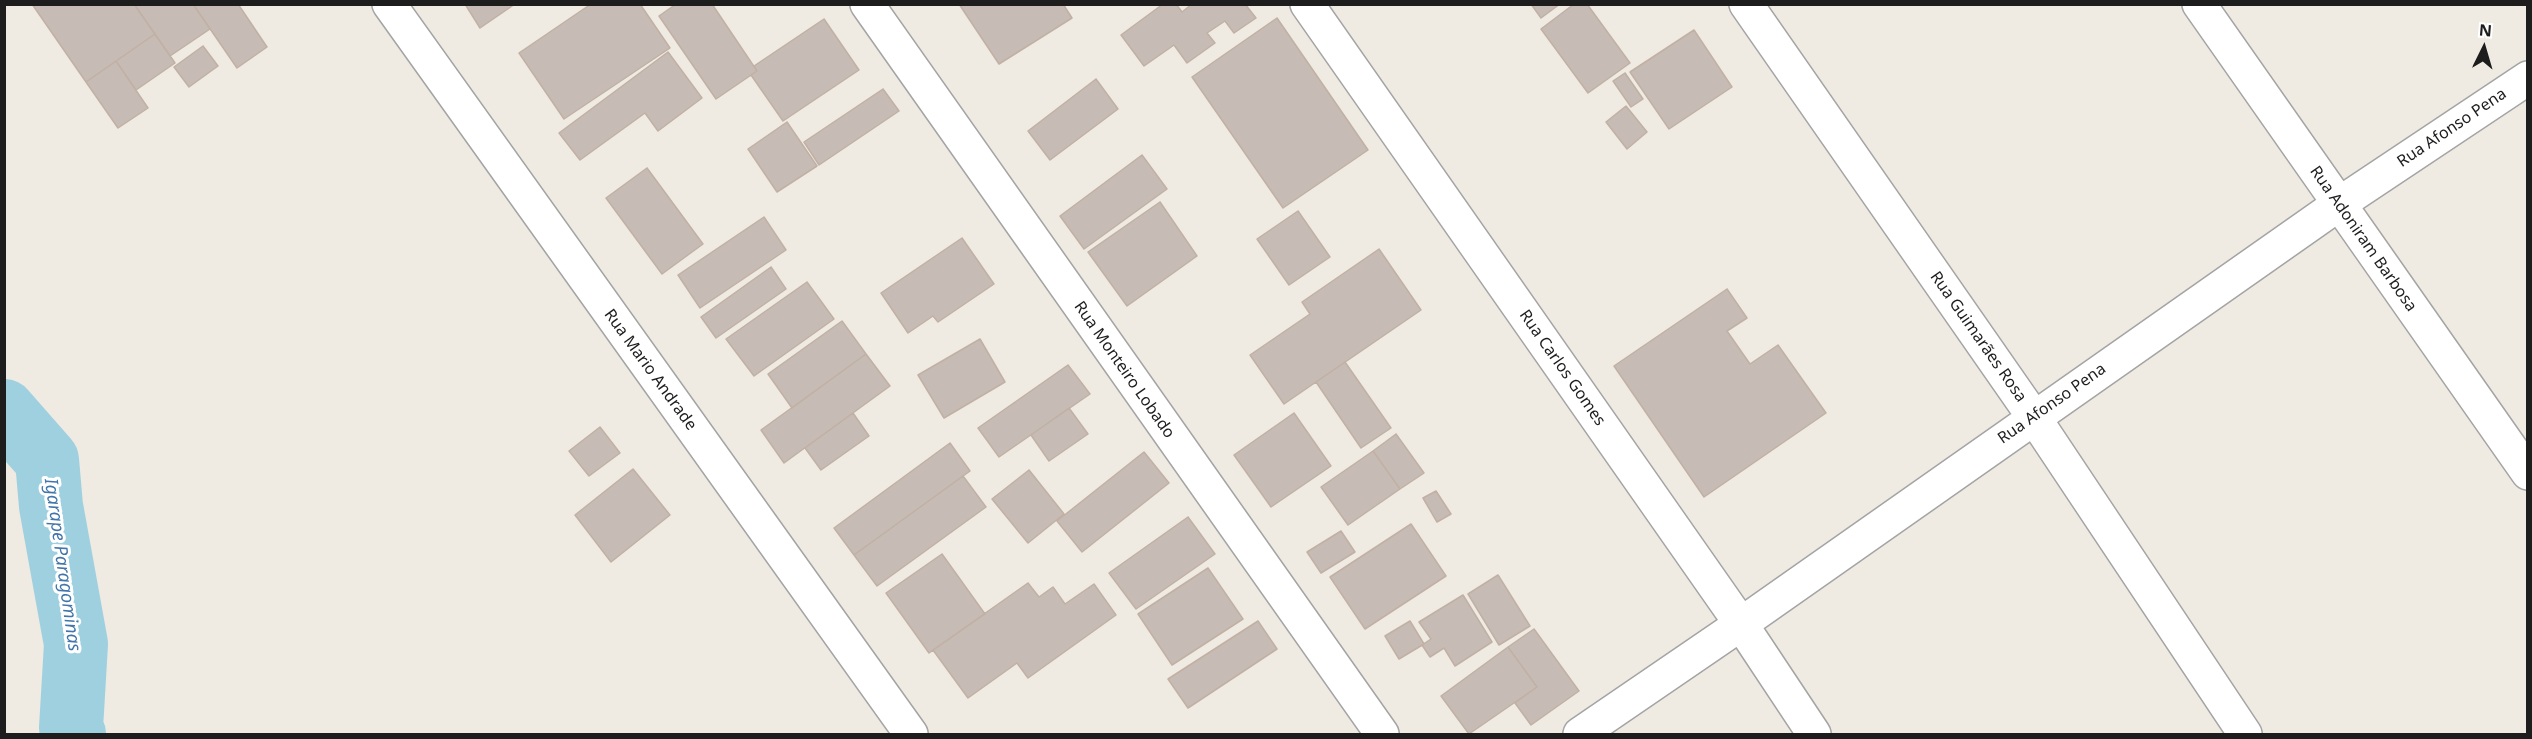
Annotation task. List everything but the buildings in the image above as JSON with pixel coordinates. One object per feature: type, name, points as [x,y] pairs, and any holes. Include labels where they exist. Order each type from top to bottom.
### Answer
[{"type":"street","name":"Rua Mario Andrade","points":[[389,4],[911,735]]},
{"type":"street","name":"Rua Monteiro Lobado","points":[[867,4],[1382,735]]},
{"type":"street","name":"Rua Carlos Gomes","points":[[1307,4],[1741,624],[1815,735]]},
{"type":"street","name":"Rua Guimarães Rosa","points":[[1746,4],[2033,416],[2245,735]]},
{"type":"street","name":"Rua Adoniram Barbosa","points":[[2199,4],[2528,473]]},
{"type":"street","name":"Rua Afonso Pena","points":[[1580,735],[2338,204],[2528,78]]},
{"type":"waterway","name":"Igarape Paragominas","points":[[4,411],[47,460],[51,506],[76,644],[71,728],[74,734]]}]
